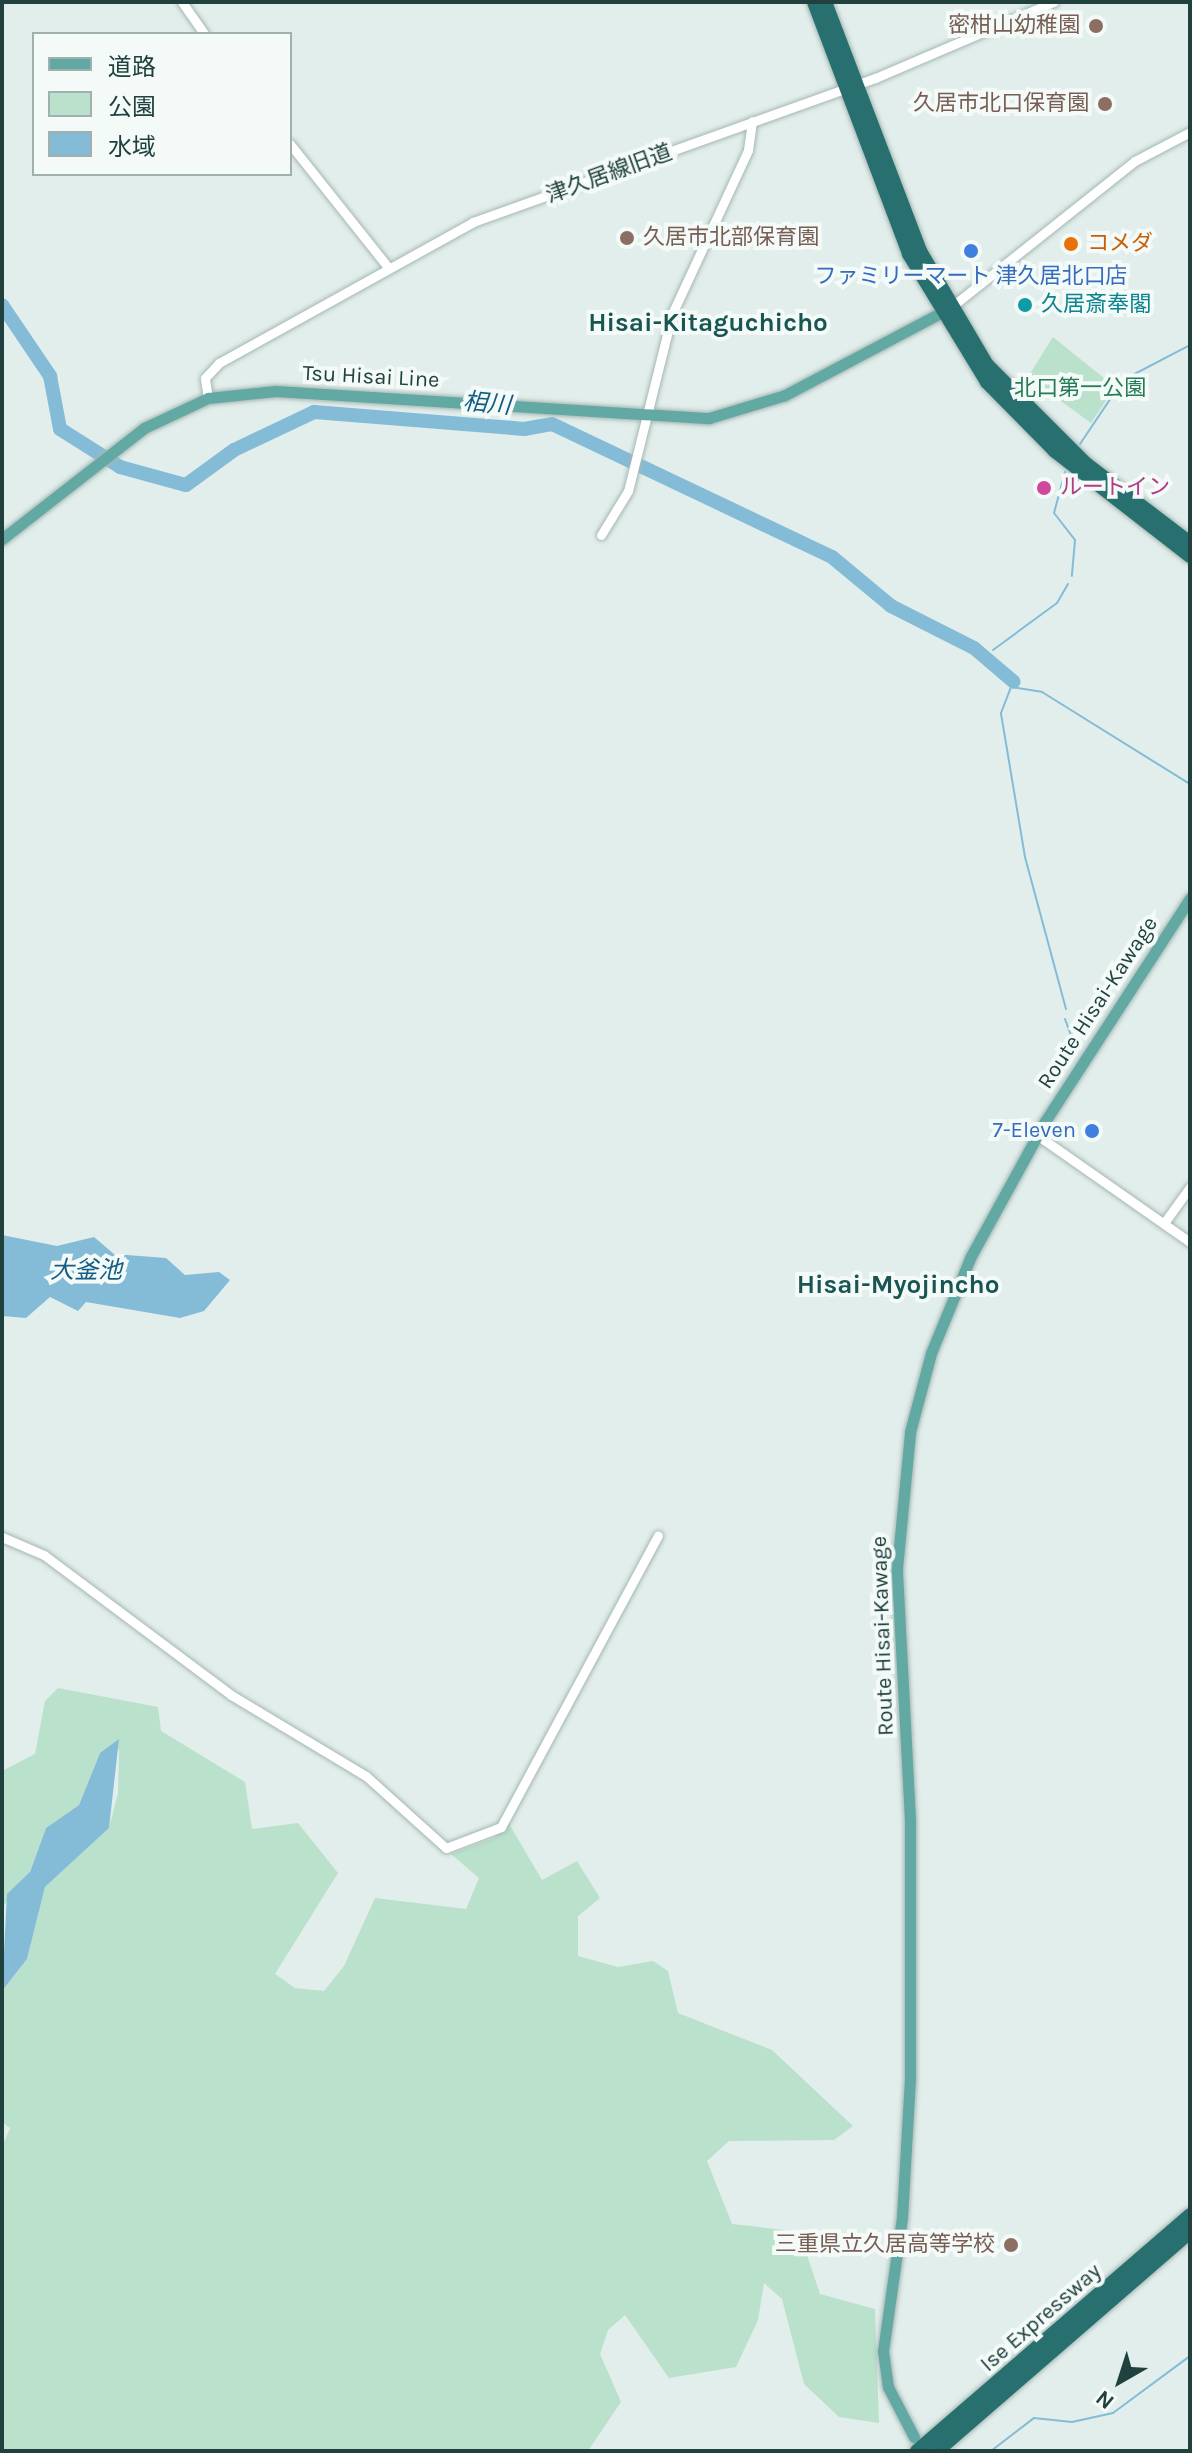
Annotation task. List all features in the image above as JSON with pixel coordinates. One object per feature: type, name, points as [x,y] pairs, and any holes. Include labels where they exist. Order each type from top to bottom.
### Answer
[{"type":"highway","points":[[814,2],[852,86]]},
{"type":"highway","points":[[825,2],[909,254],[945,311],[1022,420],[1190,556]]},
{"type":"highway","points":[[945,311],[987,365],[1045,428],[1190,543]]},
{"type":"highway","name":"Ise Expressway","points":[[916,2444],[1190,2215]]},
{"type":"highway","name":"Ise Expressway","points":[[937,2451],[1190,2232]]},
{"type":"main road","name":"Tsu Hisai Line","points":[[2,539],[107,456],[172,412],[208,398],[276,391],[643,417],[709,418],[760,406],[945,311]]},
{"type":"main road","name":"Route Hisai-Kawage","points":[[916,2444],[888,2387],[883,2351],[902,2217],[910,2077],[910,1820],[897,1568],[901,1486],[944,1316],[1037,1135],[1190,898]]},
{"type":"street","points":[[182,2],[203,32]]},
{"type":"street","name":"津久居線旧道","points":[[208,398],[205,378],[219,363],[473,222],[852,86],[1053,2]]},
{"type":"street","points":[[601,535],[635,471],[643,417],[672,314],[748,150],[752,121]]},
{"type":"street","points":[[945,311],[1066,223],[1110,179],[1190,132]]},
{"type":"street","points":[[292,147],[388,267]]},
{"type":"street","points":[[1037,1135],[1190,1242]]},
{"type":"street","points":[[1164,1223],[1190,1187]]},
{"type":"street","points":[[2,1537],[44,1555],[231,1695],[366,1776],[446,1848],[501,1827],[658,1536]]},
{"type":"green space","name":"北口第一公園","points":[[1053,337],[1115,387],[1091,423],[1028,377]]},
{"type":"green space","points":[[58,1688],[158,1707],[161,1731],[245,1782],[252,1829],[298,1823],[338,1873],[275,1974],[295,1988],[324,1991],[344,1966],[375,1898],[466,1909],[479,1878],[451,1854],[494,1838],[508,1822],[542,1880],[577,1861],[600,1898],[578,1916],[578,1956],[618,1967],[653,1961],[668,1971],[678,2013],[772,2050],[853,2126],[834,2140],[729,2141],[707,2161],[732,2224],[785,2230],[805,2249],[820,2294],[875,2309],[879,2423],[839,2417],[804,2384],[782,2299],[764,2283],[758,2320],[736,2367],[669,2378],[625,2315],[608,2330],[600,2354],[621,2402],[588,2451],[2,2451],[2,2147],[10,2128],[2,2122],[2,1991],[27,1959],[45,1887],[109,1828],[118,1793],[119,1749],[100,1753],[79,1805],[46,1828],[30,1872],[2,1908],[2,1771],[35,1754],[45,1701]]},
{"type":"water","name":"大釜池","points":[[2,1235],[57,1246],[94,1237],[114,1254],[166,1258],[185,1275],[219,1272],[230,1280],[204,1311],[180,1318],[86,1302],[78,1311],[50,1297],[26,1318],[2,1316]]},
{"type":"water","points":[[119,1739],[109,1828],[45,1887],[27,1959],[2,1991],[7,1894],[30,1872],[46,1828],[79,1805],[100,1753]]},
{"type":"waterway","name":"相川","points":[[2,305],[50,376],[60,429],[120,467],[186,485],[234,450],[314,412],[524,429],[552,424],[832,557],[891,606],[974,648],[1014,682]]},
{"type":"waterway","points":[[1080,444],[1123,380],[1190,345]]},
{"type":"waterway","points":[[1065,472],[1054,513],[1075,540],[1072,576]]},
{"type":"waterway","points":[[993,650],[1057,603],[1068,584]]},
{"type":"waterway","points":[[1066,1009],[1025,857],[1001,713],[1011,687],[1042,692],[1190,784]]},
{"type":"waterway","points":[[1065,1019],[1077,1052]]},
{"type":"waterway","points":[[991,2451],[1034,2418],[1072,2422],[1113,2413],[1190,2356]]},
{"type":"place","name":"密柑山幼稚園","points":[[1096,26]]},
{"type":"place","name":"久居市北口保育園","points":[[1105,104]]},
{"type":"place","name":"久居市北部保育園","points":[[627,238]]},
{"type":"place","name":"コメダ","points":[[1071,244]]},
{"type":"place","name":"ファミリーマート 津久居北口店","points":[[971,251]]},
{"type":"place","name":"久居斎奉閣","points":[[1025,305]]},
{"type":"place","name":"ルートイン","points":[[1044,488]]},
{"type":"place","name":"7-Eleven","points":[[1092,1131]]},
{"type":"place","name":"三重県立久居高等学校","points":[[1011,2245]]},
{"type":"district","name":"Hisai-Kitaguchicho","points":[[708,323]]},
{"type":"district","name":"Hisai-Myojincho","points":[[898,1285]]}]
